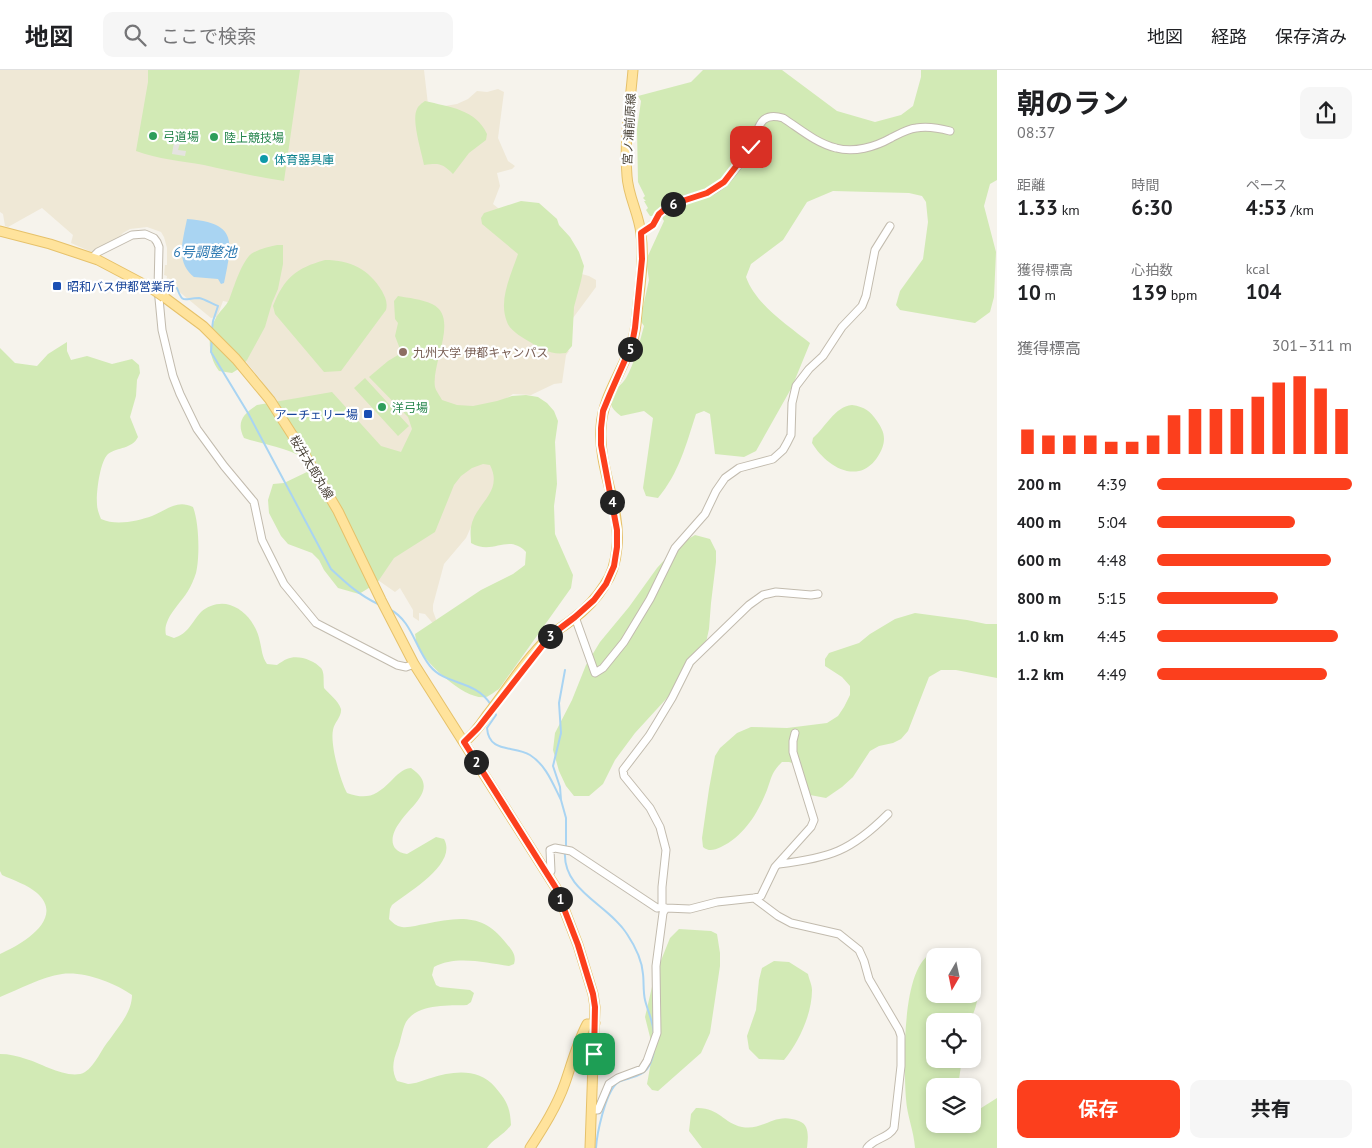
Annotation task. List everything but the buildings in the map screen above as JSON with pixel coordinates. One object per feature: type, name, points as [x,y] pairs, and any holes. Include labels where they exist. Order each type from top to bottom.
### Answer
[{"type":"main road","name":"宮ノ浦前原線","points":[[464,742],[550,636],[594,600],[606,584],[614,566],[617,530],[601,445],[601,428],[603,411],[632,344],[642,259],[641,233],[629,194],[626,168],[633,70]]},
{"type":"main road","name":"桜井太郎丸線","points":[[0,231],[50,244],[92,258],[116,268],[151,288],[187,313],[215,338],[256,381],[302,450],[338,511],[380,600],[414,664],[464,742]]},
{"type":"main road","points":[[464,742],[556,888],[578,945],[593,994],[595,1007],[590,1148]]},
{"type":"main road","points":[[530,1148],[565,1084],[580,1038],[588,1024],[595,1023]]},
{"type":"street","points":[[641,233],[653,225],[659,214],[670,205],[707,193],[724,182],[746,155],[758,127],[766,118],[776,116],[783,118],[821,143],[847,150],[858,150],[881,143],[916,128],[936,128],[950,131]]},
{"type":"street","points":[[575,617],[595,673],[603,668],[624,642],[650,599],[675,548],[705,514],[716,491],[725,478],[739,468],[773,458],[783,450],[791,435],[792,403],[796,386],[809,369],[823,356],[842,327],[862,306],[866,296],[875,250],[890,226]]},
{"type":"street","points":[[92,258],[98,252],[132,235],[145,234],[154,238],[159,247],[158,288],[162,330],[173,376],[197,429],[254,502],[262,540],[284,584],[316,623],[397,665],[406,666],[414,664]]},
{"type":"street","points":[[592,1110],[598,1110],[609,1084],[618,1078],[642,1069],[647,1061],[657,1033],[656,966],[664,908],[662,887],[666,850],[660,827],[650,808],[624,776],[623,770],[649,736],[672,698],[690,662],[749,605],[757,598],[769,593],[818,594]]},
{"type":"street","points":[[548,875],[551,871],[550,850],[555,848],[571,851],[657,908],[690,909],[731,899],[754,898],[764,893],[775,867],[811,827],[814,820],[793,752],[795,732]]},
{"type":"street","points":[[779,864],[820,857],[842,850],[870,831],[888,814]]},
{"type":"street","points":[[754,898],[791,923],[839,934],[858,950],[864,961],[868,979],[899,1030],[901,1036],[901,1066],[894,1128],[893,1131],[875,1140],[867,1148]]},
{"type":"shaded area","name":"九州大学 伊都キャンパス","points":[[0,70],[424,70],[429,113],[442,113],[445,106],[457,104],[468,99],[477,91],[487,92],[498,89],[504,92],[498,138],[508,161],[515,166],[512,169],[497,173],[500,186],[493,204],[578,273],[596,280],[596,287],[570,322],[565,349],[569,351],[566,355],[562,383],[554,384],[531,395],[513,394],[488,410],[517,444],[479,520],[471,527],[466,538],[444,564],[433,605],[433,611],[441,633],[425,614],[419,613],[419,621],[413,617],[413,610],[400,588],[395,592],[375,578],[293,427],[261,380],[238,352],[232,303],[223,301],[217,317],[211,318],[171,285],[166,284],[167,276],[164,275],[165,265],[167,265],[167,248],[161,232],[147,227],[130,229],[123,233],[109,249],[96,254],[71,243],[73,235],[42,208],[8,227],[5,226],[3,214],[0,212]]},
{"type":"shaded area","points":[[174,142],[180,143],[178,150],[186,151],[185,156],[172,154]]},
{"type":"green space","name":"陸上競技場","points":[[148,70],[300,70],[284,181],[161,158],[136,151],[148,82]]},
{"type":"green space","points":[[703,70],[782,70],[837,111],[875,122],[901,115],[913,106],[921,77],[921,70],[997,70],[997,180],[990,184],[984,206],[996,252],[994,297],[990,312],[975,323],[900,310],[896,305],[900,291],[923,259],[928,222],[926,202],[922,196],[909,193],[833,191],[807,202],[783,240],[751,264],[746,277],[757,297],[783,322],[810,343],[792,387],[756,451],[744,457],[715,454],[710,414],[704,411],[696,414],[677,469],[658,498],[646,496],[643,488],[653,418],[644,411],[621,416],[610,403],[612,394],[624,381],[629,372],[644,326],[640,320],[649,280],[646,260],[664,221],[661,216],[650,216],[646,210],[648,208],[643,198],[645,196],[638,182],[637,129],[641,101],[638,96],[691,82]]},
{"type":"green space","points":[[425,101],[452,107],[469,114],[476,119],[487,134],[486,140],[469,153],[453,174],[440,165],[424,165],[415,114],[420,105]]},
{"type":"green space","points":[[521,201],[539,203],[557,219],[559,225],[570,237],[579,252],[584,266],[574,307],[572,346],[566,353],[551,353],[539,347],[517,334],[507,322],[504,305],[505,296],[518,254],[482,224],[481,218],[484,213]]},
{"type":"green space","points":[[283,245],[283,264],[278,289],[265,327],[247,360],[240,368],[232,373],[219,371],[210,351],[210,336],[214,322],[229,300],[247,258],[257,251]]},
{"type":"green space","points":[[325,260],[351,264],[365,272],[377,283],[385,298],[387,307],[341,371],[324,372],[275,314],[273,306],[282,288],[292,276],[306,267]]},
{"type":"green space","points":[[398,296],[432,304],[440,310],[444,319],[444,330],[435,377],[435,387],[442,400],[457,405],[473,406],[512,396],[526,395],[538,397],[554,411],[558,421],[555,442],[557,484],[554,506],[555,534],[573,575],[571,588],[499,689],[486,697],[478,697],[468,693],[448,680],[424,656],[419,649],[415,634],[481,590],[513,574],[525,565],[526,552],[513,544],[486,547],[471,543],[471,529],[474,519],[494,483],[490,465],[483,464],[472,468],[461,476],[454,485],[435,532],[394,558],[377,583],[359,594],[338,588],[312,553],[288,544],[281,536],[269,513],[268,500],[273,484],[284,483],[309,471],[312,463],[288,451],[244,438],[242,432],[242,419],[257,405],[332,392],[381,446],[401,452],[412,429],[408,417],[369,377],[398,355],[400,349],[395,336],[398,323],[395,319],[394,301]]},
{"type":"green space","points":[[67,342],[67,351],[71,360],[87,356],[112,364],[132,359],[139,365],[140,373],[130,417],[138,437],[129,446],[108,454],[105,458],[97,493],[97,508],[101,519],[113,522],[127,522],[152,516],[172,506],[182,504],[193,507],[197,521],[198,540],[196,573],[188,591],[169,617],[166,635],[174,638],[179,636],[201,612],[211,606],[226,604],[236,607],[250,619],[259,636],[263,656],[267,664],[277,665],[286,659],[296,657],[310,660],[318,665],[323,672],[324,688],[336,700],[341,709],[332,736],[334,753],[347,793],[360,796],[371,795],[381,790],[402,771],[411,768],[419,775],[423,782],[423,789],[421,796],[394,832],[394,846],[396,850],[407,854],[436,837],[444,839],[446,848],[444,858],[438,867],[419,885],[392,905],[389,919],[400,927],[460,919],[479,922],[497,933],[513,952],[514,964],[509,966],[481,962],[452,961],[434,967],[432,975],[436,985],[470,990],[474,993],[471,1002],[467,1005],[434,1007],[418,1011],[411,1016],[406,1022],[394,1061],[393,1069],[397,1081],[408,1084],[457,1073],[474,1074],[489,1081],[505,1100],[510,1113],[511,1125],[487,1148],[0,1148],[0,1054],[20,1057],[64,1073],[79,1074],[85,1072],[95,1061],[124,1018],[130,1007],[132,995],[117,986],[89,976],[62,974],[46,978],[0,997],[0,954],[29,938],[44,921],[46,912],[45,903],[37,893],[25,885],[2,875],[0,871],[0,348],[15,363],[37,366],[48,354]]},
{"type":"green space","name":"洋弓場","points":[[365,378],[409,426],[398,436],[354,388]]},
{"type":"green space","points":[[852,405],[864,408],[872,415],[881,427],[884,439],[882,449],[873,463],[864,470],[852,472],[838,468],[826,460],[812,443],[813,438],[835,413]]},
{"type":"green space","points":[[695,535],[710,539],[716,551],[709,629],[705,647],[667,698],[635,733],[615,760],[603,784],[589,796],[574,796],[566,786],[559,771],[553,750],[555,733],[572,700],[586,665],[600,642],[629,607],[657,568],[678,545]]},
{"type":"green space","points":[[915,613],[997,624],[997,678],[956,670],[941,670],[929,677],[908,731],[901,739],[870,751],[853,777],[826,798],[810,795],[801,784],[795,764],[782,762],[774,772],[759,807],[737,837],[714,850],[705,849],[702,838],[709,789],[715,756],[720,748],[737,733],[751,727],[787,728],[827,723],[838,716],[850,695],[850,686],[842,677],[825,666],[825,659],[829,653],[859,643],[895,619]]},
{"type":"green space","points":[[679,929],[711,931],[717,934],[720,966],[710,1033],[701,1053],[658,1091],[652,1090],[647,1084],[651,1062],[650,1037],[645,1017],[654,978],[670,938]]},
{"type":"green space","points":[[926,959],[926,1003],[976,1003],[973,1013],[926,1013],[926,1068],[961,1068],[959,1078],[926,1078],[926,1133],[981,1133],[981,1108],[997,1098],[997,1148],[915,1148],[906,1099],[905,1042],[910,996],[915,976]]},
{"type":"green space","points":[[774,961],[789,962],[808,974],[812,988],[810,1009],[804,1027],[795,1045],[784,1060],[759,1059],[749,1049],[747,1036],[756,1010],[762,968]]},
{"type":"green space","points":[[696,1108],[710,1110],[742,1127],[757,1126],[783,1118],[799,1121],[807,1129],[807,1148],[702,1148],[689,1131],[691,1114]]},
{"type":"water","name":"6号調整池","points":[[187,219],[215,225],[228,236],[229,255],[224,283],[221,284],[218,279],[194,277],[184,265],[182,243]]},
{"type":"waterway","points":[[177,288],[183,299],[199,298],[218,306],[212,329]]},
{"type":"waterway","points":[[212,339],[211,352],[248,413],[331,569],[359,593],[378,604]]},
{"type":"waterway","points":[[389,609],[403,620],[430,666],[444,677],[477,691],[491,705]]},
{"type":"waterway","points":[[565,670],[559,703],[561,733],[553,766],[560,787],[566,818],[566,847]]},
{"type":"waterway","points":[[494,711],[496,715],[487,728],[492,742],[503,748],[524,752],[536,759],[548,775],[561,800]]},
{"type":"waterway","points":[[565,851],[566,865],[578,887],[619,923],[640,958],[644,997],[654,1034]]},
{"type":"waterway","points":[[596,1148],[602,1114],[612,1089],[619,1082],[644,1072],[649,1066],[654,1051]]},
{"type":"place","name":"弓道場","points":[[153,136]]},
{"type":"place","name":"陸上競技場","points":[[214,137]]},
{"type":"place","name":"体育器具庫","points":[[264,159]]},
{"type":"place","name":"昭和バス伊都営業所","points":[[57,286]]},
{"type":"place","name":"九州大学 伊都キャンパス","points":[[403,352]]},
{"type":"place","name":"洋弓場","points":[[382,407]]},
{"type":"place","name":"アーチェリー場","points":[[368,414]]},
{"type":"route","points":[[594,1054],[595,1007],[593,994],[578,945],[556,888],[464,742],[478,728],[550,636],[594,600],[606,584],[614,566],[617,530],[601,445],[601,428],[603,411],[632,344],[642,259],[641,233],[653,225],[661,211],[670,205],[707,193],[724,182],[751,147]]}]
